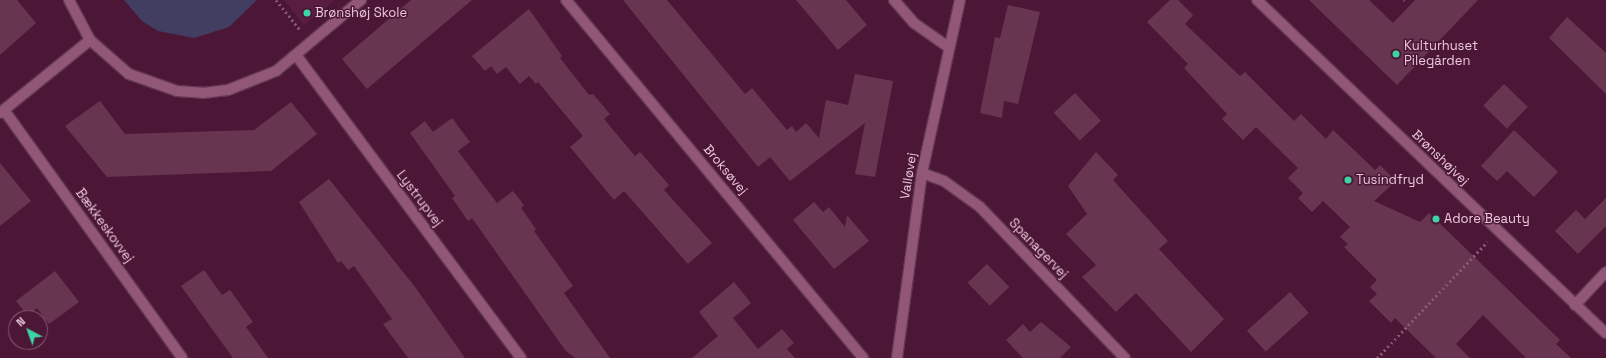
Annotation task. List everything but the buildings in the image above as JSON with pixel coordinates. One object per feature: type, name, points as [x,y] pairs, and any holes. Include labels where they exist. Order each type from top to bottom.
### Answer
[{"type":"street","points":[[68,0],[90,40],[129,74],[177,91],[203,93],[253,83],[296,55],[361,0]]},
{"type":"street","name":"Broksøvej","points":[[566,0],[863,358]]},
{"type":"street","points":[[894,0],[914,23],[948,47]]},
{"type":"street","name":"Valløvej","points":[[897,358],[922,173],[948,47],[960,0]]},
{"type":"street","name":"Brønshøjvej","points":[[1257,0],[1606,333]]},
{"type":"street","points":[[2,112],[90,40]]},
{"type":"street","name":"Lystrupvej","points":[[296,55],[520,358]]},
{"type":"street","name":"Bækkeskovvej","points":[[2,112],[182,358]]},
{"type":"street","name":"Spanagervej","points":[[922,173],[944,181],[980,207],[1125,358]]},
{"type":"street","points":[[1575,305],[1606,272]]},
{"type":"path","points":[[276,0],[311,42]]},
{"type":"path","points":[[1377,358],[1498,231]]},
{"type":"shaded area","points":[[124,0],[256,1],[229,27],[194,38],[158,31],[142,21]]},
{"type":"shaded area","name":"Brønshøj Skole","points":[[284,0],[335,0],[304,25]]},
{"type":"place","name":"Brønshøj Skole","points":[[307,13]]},
{"type":"place","name":"Kulturhuset Pilegården","points":[[1396,54]]},
{"type":"place","name":"Tusindfryd","points":[[1348,180]]},
{"type":"place","name":"Adore Beauty","points":[[1436,219]]}]
